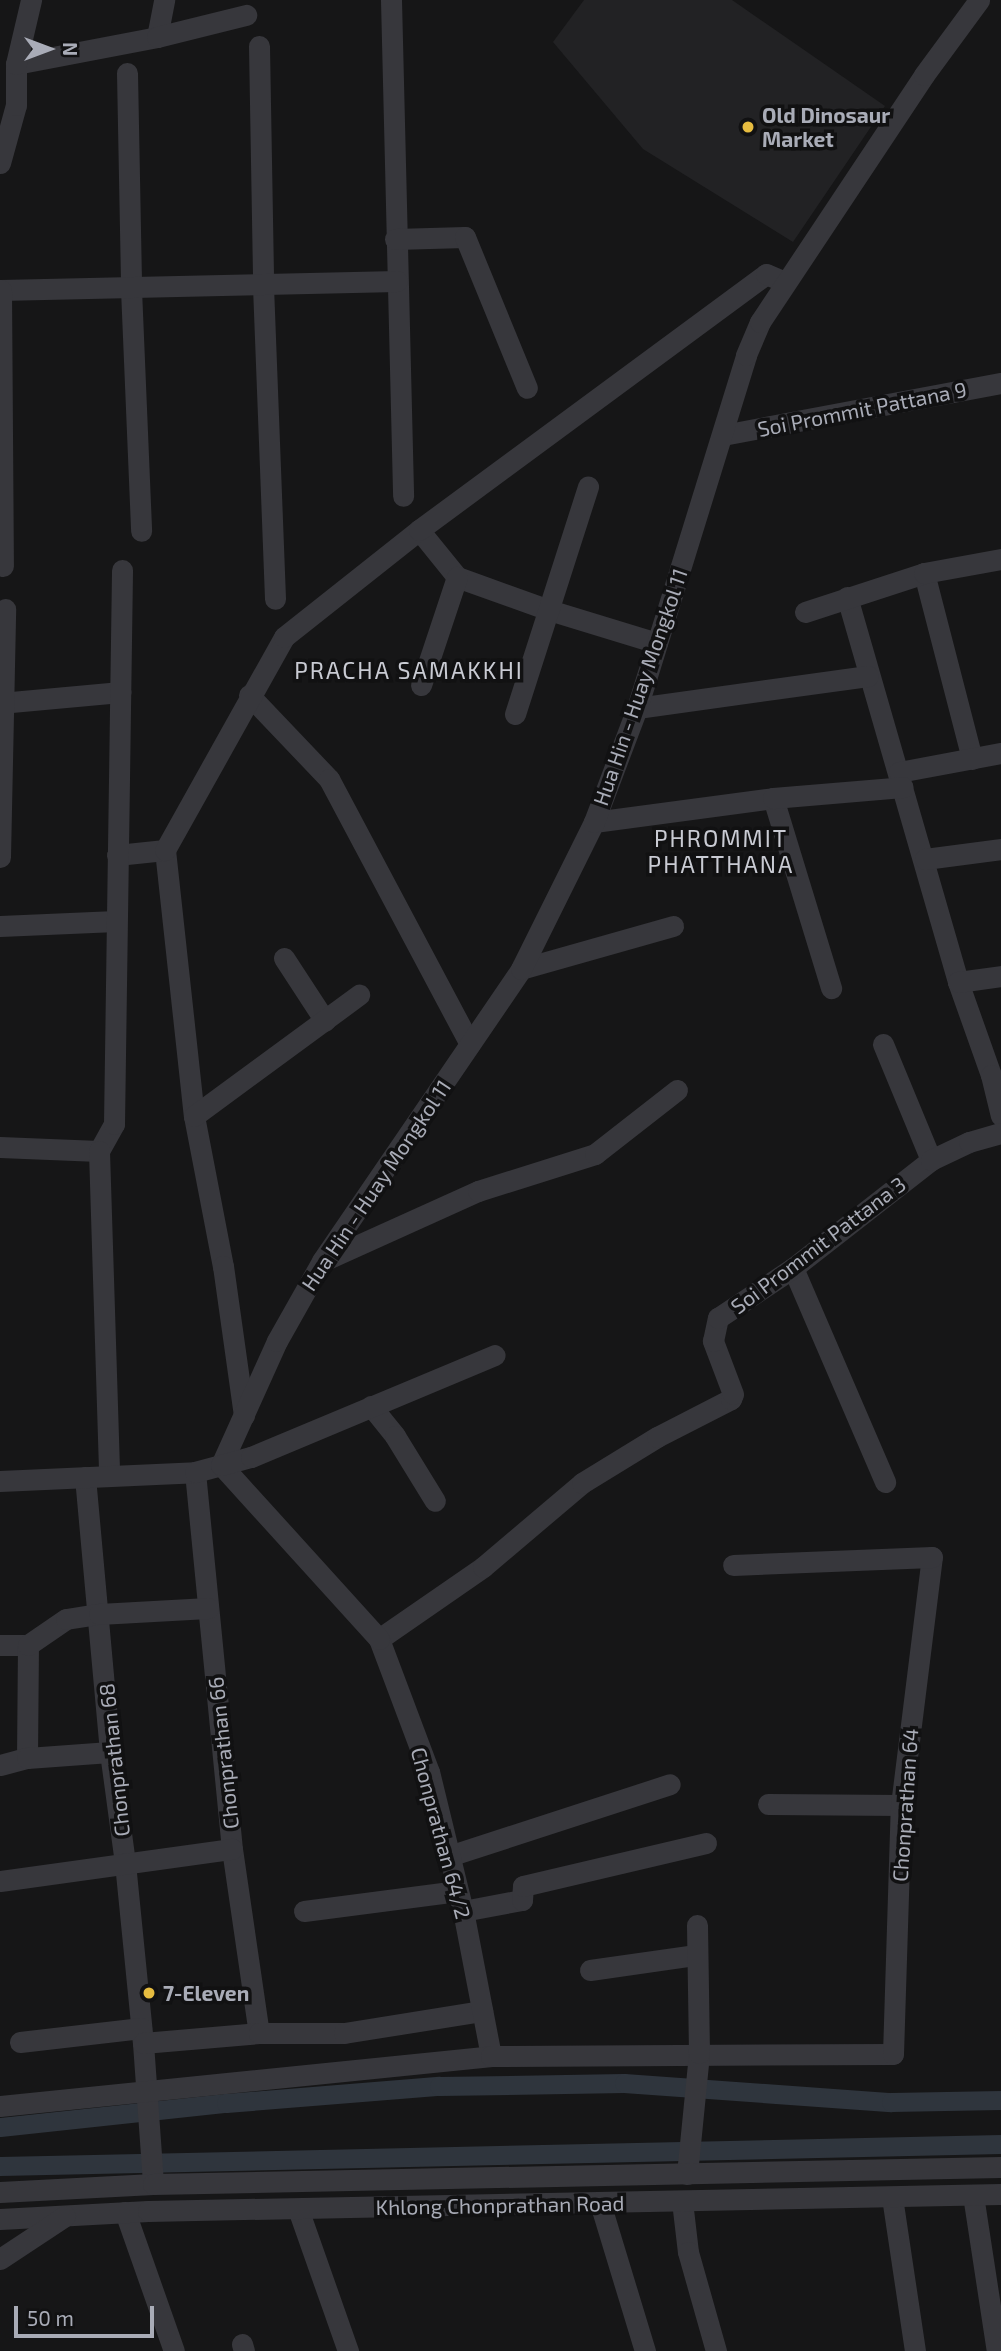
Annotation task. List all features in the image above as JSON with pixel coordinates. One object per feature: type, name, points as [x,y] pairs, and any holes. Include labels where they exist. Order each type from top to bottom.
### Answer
[{"type":"street","points":[[0,163],[8,100],[31,0]]},
{"type":"street","points":[[157,37],[164,0]]},
{"type":"street","points":[[391,0],[403,496]]},
{"type":"street","name":"Hua Hin - Huay Mongkol 11","points":[[221,1465],[277,1341],[322,1262],[521,969],[594,822],[637,708],[746,355],[760,322],[924,75],[979,0]]},
{"type":"street","points":[[16,64],[157,37],[246,15]]},
{"type":"street","points":[[259,46],[263,286],[275,599]]},
{"type":"street","points":[[128,73],[131,289],[141,531]]},
{"type":"street","points":[[395,239],[465,237],[527,388]]},
{"type":"street","points":[[244,1417],[223,1266],[194,1116],[165,850],[249,695],[284,637],[419,530],[766,274],[785,282]]},
{"type":"street","points":[[3,566],[1,290],[397,281]]},
{"type":"street","name":"Soi Prommit Pattana 9","points":[[723,435],[1001,383]]},
{"type":"street","points":[[515,714],[588,486]]},
{"type":"street","points":[[419,530],[457,577],[549,610],[657,643]]},
{"type":"street","points":[[805,612],[924,573],[1001,559]]},
{"type":"street","points":[[109,1475],[99,1151],[114,1124],[122,570]]},
{"type":"street","points":[[924,573],[972,759]]},
{"type":"street","points":[[421,685],[457,577]]},
{"type":"street","points":[[846,597],[925,859],[958,982],[996,1074],[1001,1116]]},
{"type":"street","points":[[0,857],[1,703],[5,609]]},
{"type":"street","points":[[637,708],[868,676]]},
{"type":"street","points":[[1,703],[120,692]]},
{"type":"street","points":[[249,695],[329,779],[470,1044]]},
{"type":"street","points":[[594,822],[901,779],[1001,753]]},
{"type":"street","points":[[774,798],[831,988]]},
{"type":"street","points":[[925,859],[1001,849]]},
{"type":"street","points":[[117,855],[165,850]]},
{"type":"street","points":[[0,926],[116,921]]},
{"type":"street","points":[[521,969],[673,926]]},
{"type":"street","points":[[284,958],[325,1021]]},
{"type":"street","points":[[958,982],[1001,976]]},
{"type":"street","points":[[194,1116],[359,995]]},
{"type":"street","points":[[883,1044],[931,1160]]},
{"type":"street","points":[[322,1262],[478,1191],[595,1154],[677,1090]]},
{"type":"street","name":"Soi Prommit Pattana 3","points":[[379,1639],[483,1567],[582,1483],[657,1437],[731,1399],[733,1394],[713,1340],[718,1318],[793,1269],[931,1160],[969,1142],[1001,1133]]},
{"type":"street","points":[[0,1146],[99,1151]]},
{"type":"street","points":[[793,1269],[885,1482]]},
{"type":"street","points":[[0,1481],[195,1472],[251,1457],[495,1355]]},
{"type":"street","points":[[371,1406],[395,1436],[435,1501]]},
{"type":"street","name":"Chonprathan 64/2","points":[[221,1465],[379,1639],[429,1772],[461,1901],[491,2056]]},
{"type":"street","name":"Chonprathan 66","points":[[195,1472],[232,1849],[259,2032]]},
{"type":"street","name":"Chonprathan 68","points":[[85,1477],[110,1752],[125,1863],[142,2036],[153,2184]]},
{"type":"street","name":"Chonprathan 64","points":[[699,2053],[893,2054],[901,1805],[932,1557],[733,1565]]},
{"type":"street","points":[[0,1645],[27,1645],[66,1619],[99,1614],[208,1608]]},
{"type":"street","points":[[27,1645],[27,1758]]},
{"type":"street","points":[[0,1765],[27,1758],[110,1752]]},
{"type":"street","points":[[449,1857],[670,1784]]},
{"type":"street","points":[[768,1804],[901,1805]]},
{"type":"street","points":[[304,1911],[522,1900],[523,1886],[706,1843]]},
{"type":"street","points":[[0,1881],[232,1849]]},
{"type":"street","points":[[687,2174],[699,2053],[697,1925]]},
{"type":"street","points":[[590,1970],[696,1955]]},
{"type":"street","points":[[20,2042],[259,2032],[344,2033],[482,2011]]},
{"type":"street","points":[[0,2106],[491,2056],[699,2053]]},
{"type":"street","name":"Khlong Chonprathan Road","points":[[0,2192],[153,2184],[1001,2167]]},
{"type":"street","points":[[495,2179],[496,2206]]},
{"type":"street","name":"Khlong Chonprathan Road","points":[[0,2219],[125,2212],[1001,2194]]},
{"type":"street","points":[[973,2195],[997,2351]]},
{"type":"street","points":[[892,2197],[915,2351]]},
{"type":"street","points":[[682,2201],[688,2252],[716,2351]]},
{"type":"street","points":[[600,2203],[645,2351]]},
{"type":"street","points":[[298,2208],[348,2351]]},
{"type":"street","points":[[125,2212],[174,2351]]},
{"type":"street","points":[[0,2259],[67,2215]]},
{"type":"shaded area","name":"Old Dinosaur Market","points":[[584,0],[732,0],[885,106],[793,242],[643,149],[553,42]]},
{"type":"waterway","points":[[0,2127],[226,2103],[439,2086],[624,2083],[891,2102],[1001,2100]]},
{"type":"waterway","points":[[0,2166],[1001,2144]]},
{"type":"place","name":"Old Dinosaur Market","points":[[748,127]]},
{"type":"place","name":"7-Eleven","points":[[149,1993]]},
{"type":"district","name":"PRACHA SAMAKKHI","points":[[409,670]]},
{"type":"district","name":"PHROMMIT PHATTHANA","points":[[721,851]]}]
